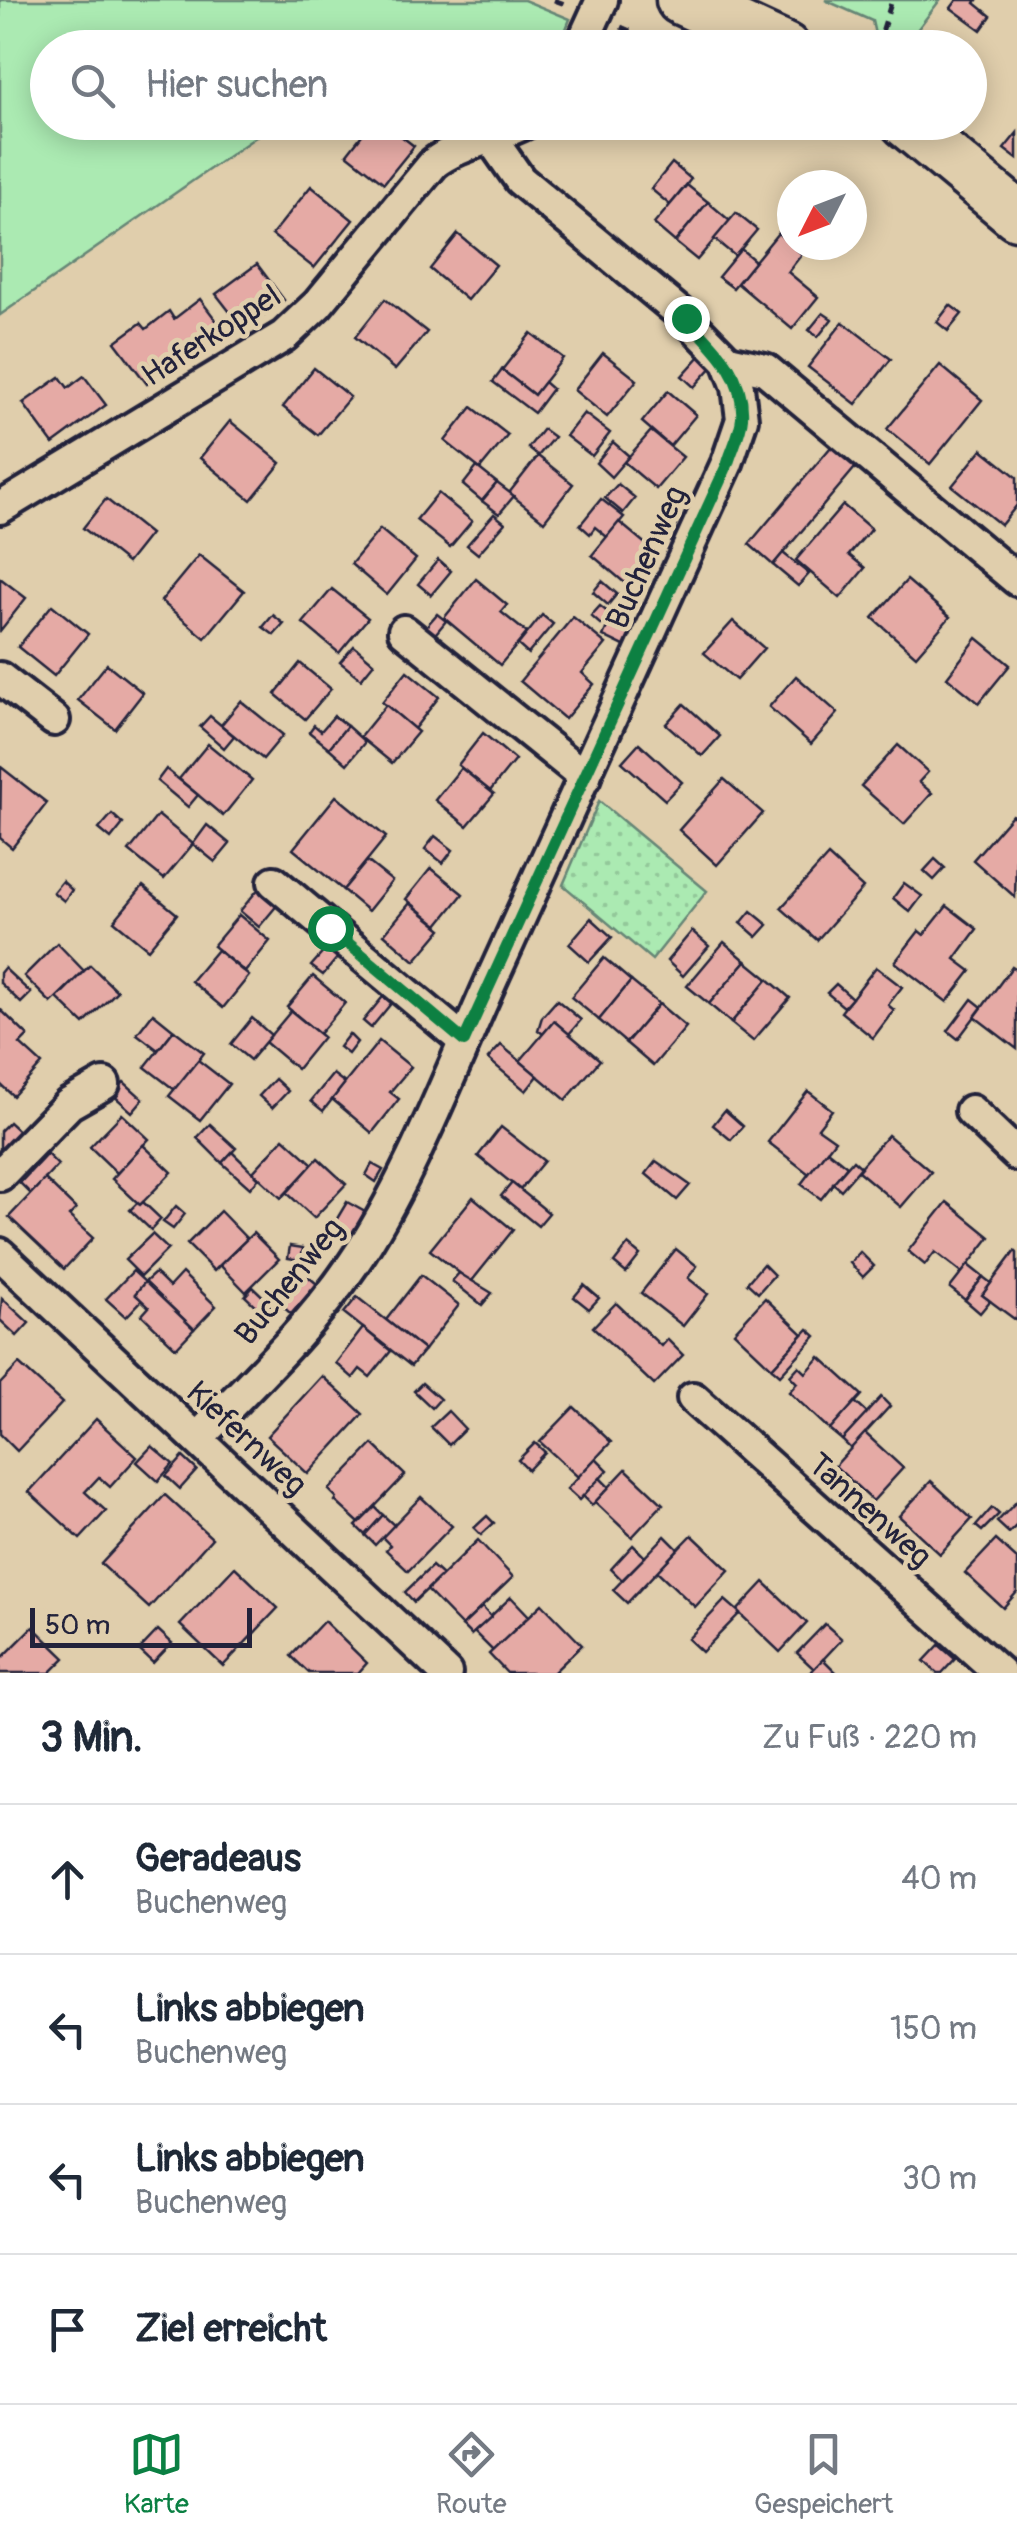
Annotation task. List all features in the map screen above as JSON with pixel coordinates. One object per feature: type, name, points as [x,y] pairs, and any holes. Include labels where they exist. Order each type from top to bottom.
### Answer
[{"type":"main road","points":[[681,0],[746,30]]},
{"type":"main road","points":[[927,140],[1017,215]]},
{"type":"street","points":[[588,30],[602,0]]},
{"type":"street","name":"Buchenweg","points":[[197,1439],[288,1345],[371,1237],[728,463],[742,419],[738,387],[728,361],[686,318],[520,180],[492,140]]},
{"type":"street","name":"Haferkoppel","points":[[0,508],[284,336],[318,304],[434,163],[448,152],[492,140]]},
{"type":"street","name":"Buchenweg","points":[[728,361],[765,369],[1017,580]]},
{"type":"street","points":[[404,631],[585,777]]},
{"type":"street","points":[[0,678],[54,720]]},
{"type":"street","points":[[274,882],[464,1041]]},
{"type":"street","points":[[0,1175],[69,1104],[104,1084]]},
{"type":"street","points":[[971,1111],[1017,1154]]},
{"type":"street","name":"Kiefernweg","points":[[0,1254],[446,1673]]},
{"type":"street","name":"Tannenweg","points":[[693,1398],[1000,1673]]},
{"type":"path","points":[[882,30],[892,0]]},
{"type":"green space","points":[[0,0],[524,0],[570,19],[566,30],[30,30],[30,140],[252,140],[0,315]]},
{"type":"green space","points":[[825,0],[940,0],[917,30],[874,30],[872,21]]},
{"type":"green space","points":[[599,801],[707,891],[652,960],[563,885]]},
{"type":"building","points":[[957,0],[977,0],[975,3],[991,16],[981,30],[951,8]]},
{"type":"building","points":[[1017,133],[1017,159],[1004,149]]},
{"type":"building","points":[[358,140],[406,140],[414,146],[384,183],[347,154]]},
{"type":"building","points":[[672,163],[691,179],[670,205],[651,189]]},
{"type":"building","points":[[687,185],[708,202],[675,242],[654,224]]},
{"type":"building","points":[[311,186],[353,220],[314,268],[272,235]]},
{"type":"building","points":[[708,202],[730,221],[697,260],[675,242]]},
{"type":"building","points":[[736,213],[757,230],[735,256],[714,239]]},
{"type":"building","points":[[458,234],[496,265],[467,300],[430,269]]},
{"type":"building","points":[[777,234],[777,260],[797,260],[788,272],[818,297],[792,329],[737,283]]},
{"type":"building","points":[[741,249],[755,261],[733,288],[718,277]]},
{"type":"building","points":[[257,264],[284,300],[244,330],[216,294]]},
{"type":"building","points":[[200,299],[222,328],[147,384],[115,342],[141,323],[146,329],[169,311],[174,319]]},
{"type":"building","points":[[385,299],[427,332],[395,370],[355,337]]},
{"type":"building","points":[[950,305],[962,314],[948,331],[937,322]]},
{"type":"building","points":[[823,313],[832,319],[818,337],[809,330]]},
{"type":"building","points":[[843,322],[891,359],[856,404],[808,367]]},
{"type":"building","points":[[531,333],[563,358],[534,395],[502,370]]},
{"type":"building","points":[[603,353],[637,380],[607,417],[574,390]]},
{"type":"building","points":[[701,355],[713,366],[694,387],[682,376]]},
{"type":"building","points":[[940,365],[982,400],[930,464],[887,429]]},
{"type":"building","points":[[314,368],[350,397],[318,435],[283,407]]},
{"type":"building","points":[[502,370],[534,395],[544,382],[552,389],[534,413],[493,382]]},
{"type":"building","points":[[84,376],[106,405],[53,444],[23,403],[60,377],[68,388]]},
{"type":"building","points":[[668,391],[696,415],[670,446],[642,422]]},
{"type":"building","points":[[472,407],[508,435],[480,469],[445,441]]},
{"type":"building","points":[[584,413],[610,433],[592,456],[566,436]]},
{"type":"building","points":[[230,421],[281,463],[251,500],[200,458]]},
{"type":"building","points":[[543,429],[554,437],[538,456],[528,448]]},
{"type":"building","points":[[651,431],[683,457],[656,489],[624,462]]},
{"type":"building","points":[[836,441],[860,462],[773,565],[749,544]]},
{"type":"building","points":[[613,442],[629,456],[611,477],[596,463]]},
{"type":"building","points":[[982,449],[1017,477],[1017,505],[1001,525],[952,486]]},
{"type":"building","points":[[538,456],[573,484],[544,521],[509,493]]},
{"type":"building","points":[[477,467],[497,483],[482,501],[463,485]]},
{"type":"building","points":[[497,483],[514,496],[499,514],[482,501]]},
{"type":"building","points":[[618,484],[635,498],[623,513],[605,498]]},
{"type":"building","points":[[438,493],[472,521],[450,547],[416,520]]},
{"type":"building","points":[[106,499],[150,534],[127,563],[83,528]]},
{"type":"building","points":[[601,499],[624,517],[607,537],[595,527],[590,534],[580,525]]},
{"type":"building","points":[[843,505],[871,529],[849,555],[865,568],[840,598],[796,560]]},
{"type":"building","points":[[670,507],[680,514],[671,526],[661,518]]},
{"type":"building","points":[[494,514],[505,523],[478,554],[467,545]]},
{"type":"building","points":[[619,522],[654,551],[626,584],[592,555]]},
{"type":"building","points":[[380,529],[416,559],[387,595],[351,564]]},
{"type":"building","points":[[783,553],[809,574],[798,586],[773,565]]},
{"type":"building","points":[[199,555],[244,591],[205,638],[161,601]]},
{"type":"building","points":[[438,560],[451,571],[431,595],[418,584]]},
{"type":"building","points":[[0,578],[26,598],[0,631]]},
{"type":"building","points":[[476,579],[507,605],[501,612],[527,633],[500,665],[444,618]]},
{"type":"building","points":[[907,580],[950,617],[916,656],[873,618]]},
{"type":"building","points":[[602,581],[617,594],[608,605],[593,592]]},
{"type":"building","points":[[332,589],[368,618],[339,653],[303,623]]},
{"type":"building","points":[[52,605],[88,634],[54,676],[18,647]]},
{"type":"building","points":[[600,606],[610,614],[601,625],[591,616]]},
{"type":"building","points":[[437,614],[446,621],[432,638],[423,630]]},
{"type":"building","points":[[273,615],[284,624],[274,635],[263,627]]},
{"type":"building","points":[[542,615],[553,624],[528,654],[518,645]]},
{"type":"building","points":[[612,616],[635,627],[626,647],[603,636]]},
{"type":"building","points":[[573,617],[606,644],[582,673],[594,684],[565,719],[520,681]]},
{"type":"building","points":[[733,621],[764,648],[736,680],[704,653]]},
{"type":"building","points":[[977,638],[1010,665],[979,703],[947,677]]},
{"type":"building","points":[[354,646],[374,663],[361,679],[340,662]]},
{"type":"building","points":[[300,663],[331,689],[305,719],[275,694]]},
{"type":"building","points":[[107,664],[143,693],[115,729],[78,700]]},
{"type":"building","points":[[407,671],[439,697],[414,729],[382,702]]},
{"type":"building","points":[[796,676],[838,713],[811,744],[769,707]]},
{"type":"building","points":[[241,701],[283,735],[263,759],[221,725]]},
{"type":"building","points":[[684,704],[720,736],[702,756],[666,724]]},
{"type":"building","points":[[386,705],[418,732],[392,763],[360,737]]},
{"type":"building","points":[[210,716],[234,736],[224,748],[200,727]]},
{"type":"building","points":[[334,716],[347,726],[329,748],[309,732],[314,725],[321,731]]},
{"type":"building","points":[[347,726],[365,742],[347,764],[329,748]]},
{"type":"building","points":[[483,733],[515,760],[490,791],[458,765]]},
{"type":"building","points":[[639,743],[682,782],[665,800],[622,762]]},
{"type":"building","points":[[208,744],[252,780],[223,816],[179,779]]},
{"type":"building","points":[[898,745],[928,772],[919,782],[932,793],[904,824],[861,786]]},
{"type":"building","points":[[1,767],[47,803],[12,848],[0,838]]},
{"type":"building","points":[[461,768],[494,794],[467,826],[435,800]]},
{"type":"building","points":[[166,769],[198,795],[188,807],[157,781]]},
{"type":"building","points":[[724,779],[763,813],[717,865],[679,830]]},
{"type":"building","points":[[336,796],[386,837],[343,890],[293,849]]},
{"type":"building","points":[[112,814],[123,824],[111,839],[99,829]]},
{"type":"building","points":[[158,815],[193,844],[164,879],[129,851]]},
{"type":"building","points":[[1012,815],[1017,819],[1015,897],[973,860]]},
{"type":"building","points":[[207,825],[230,844],[215,862],[193,844]]},
{"type":"building","points":[[435,836],[453,850],[443,863],[425,849]]},
{"type":"building","points":[[828,856],[863,888],[817,940],[781,908]]},
{"type":"building","points":[[935,859],[945,868],[934,880],[924,871]]},
{"type":"building","points":[[367,861],[392,881],[368,911],[343,890]]},
{"type":"building","points":[[431,868],[463,894],[438,925],[406,899]]},
{"type":"building","points":[[62,881],[72,890],[64,901],[53,892]]},
{"type":"building","points":[[904,883],[922,896],[910,912],[893,898]]},
{"type":"building","points":[[143,886],[177,914],[148,949],[114,921]]},
{"type":"building","points":[[260,887],[279,903],[259,927],[240,911]]},
{"type":"building","points":[[410,903],[442,929],[415,961],[384,934]]},
{"type":"building","points":[[947,906],[977,929],[955,959],[971,971],[947,1002],[895,962],[919,931],[924,935]]},
{"type":"building","points":[[751,911],[768,925],[757,937],[741,923]]},
{"type":"building","points":[[239,915],[270,941],[245,972],[213,946]]},
{"type":"building","points":[[591,918],[612,937],[589,962],[569,944]]},
{"type":"building","points":[[692,931],[709,946],[683,976],[667,961]]},
{"type":"building","points":[[724,942],[746,961],[709,1004],[687,986]]},
{"type":"building","points":[[57,943],[84,971],[51,1003],[24,976]]},
{"type":"building","points":[[327,948],[338,957],[323,975],[311,966]]},
{"type":"building","points":[[217,950],[249,976],[223,1008],[191,981]]},
{"type":"building","points":[[604,958],[631,981],[599,1020],[571,997]]},
{"type":"building","points":[[746,961],[768,979],[731,1023],[709,1004]]},
{"type":"building","points":[[90,965],[117,991],[84,1024],[57,998]]},
{"type":"building","points":[[876,967],[902,987],[888,1005],[894,1010],[873,1038],[841,1012]]},
{"type":"building","points":[[1012,967],[1017,970],[1017,1049],[975,1017]]},
{"type":"building","points":[[4,968],[31,993],[21,1003],[0,983]]},
{"type":"building","points":[[313,976],[345,1003],[319,1034],[287,1007]]},
{"type":"building","points":[[768,979],[790,998],[753,1041],[731,1023]]},
{"type":"building","points":[[631,981],[659,1004],[626,1043],[599,1020]]},
{"type":"building","points":[[836,984],[852,998],[844,1007],[827,993]]},
{"type":"building","points":[[386,993],[394,1000],[371,1028],[363,1021]]},
{"type":"building","points":[[972,999],[982,1007],[958,1039],[948,1031]]},
{"type":"building","points":[[557,1000],[581,1020],[569,1034],[554,1021],[543,1034],[538,1030],[542,1017]]},
{"type":"building","points":[[659,1004],[686,1027],[653,1066],[626,1043]]},
{"type":"building","points":[[0,1009],[28,1036],[20,1044],[42,1064],[13,1096],[0,1084]]},
{"type":"building","points":[[291,1011],[323,1037],[297,1069],[265,1042]]},
{"type":"building","points":[[153,1013],[174,1030],[158,1050],[137,1034]]},
{"type":"building","points":[[252,1018],[271,1035],[250,1060],[231,1044]]},
{"type":"building","points":[[554,1021],[600,1060],[566,1100],[520,1061]]},
{"type":"building","points":[[174,1030],[204,1053],[175,1090],[145,1067]]},
{"type":"building","points":[[349,1034],[357,1042],[348,1054],[339,1047]]},
{"type":"building","points":[[379,1041],[411,1067],[390,1092],[399,1099],[372,1133],[332,1099]]},
{"type":"building","points":[[501,1045],[538,1076],[526,1091],[488,1059]]},
{"type":"building","points":[[198,1060],[229,1084],[200,1120],[169,1096]]},
{"type":"building","points":[[333,1074],[345,1083],[323,1111],[311,1101]]},
{"type":"building","points":[[275,1079],[288,1091],[272,1108],[259,1096]]},
{"type":"building","points":[[124,1082],[143,1099],[132,1112],[112,1094]]},
{"type":"building","points":[[808,1091],[832,1110],[818,1128],[835,1140],[809,1174],[768,1142]]},
{"type":"building","points":[[725,1110],[743,1126],[731,1140],[713,1125]]},
{"type":"building","points":[[122,1114],[149,1139],[117,1173],[90,1147]]},
{"type":"building","points":[[9,1122],[22,1134],[0,1157],[0,1131]]},
{"type":"building","points":[[210,1124],[236,1148],[222,1163],[197,1138]]},
{"type":"building","points":[[501,1127],[544,1161],[520,1190],[478,1156]]},
{"type":"building","points":[[888,1135],[931,1172],[901,1207],[857,1170]]},
{"type":"building","points":[[284,1138],[313,1164],[281,1198],[253,1172]]},
{"type":"building","points":[[143,1145],[172,1172],[140,1205],[112,1179]]},
{"type":"building","points":[[827,1150],[847,1166],[821,1199],[801,1184]]},
{"type":"building","points":[[232,1152],[259,1178],[250,1188],[222,1163]]},
{"type":"building","points":[[47,1154],[58,1165],[31,1194],[20,1183]]},
{"type":"building","points":[[318,1158],[346,1184],[314,1218],[287,1193]]},
{"type":"building","points":[[853,1160],[861,1167],[841,1190],[833,1183]]},
{"type":"building","points":[[656,1161],[690,1185],[677,1200],[646,1174]]},
{"type":"building","points":[[372,1164],[383,1170],[376,1182],[366,1175]]},
{"type":"building","points":[[45,1179],[76,1209],[69,1216],[93,1238],[64,1269],[9,1217]]},
{"type":"building","points":[[512,1183],[549,1213],[538,1226],[501,1196]]},
{"type":"building","points":[[473,1197],[513,1230],[471,1282],[430,1250]]},
{"type":"building","points":[[143,1202],[161,1219],[151,1230],[130,1210]]},
{"type":"building","points":[[347,1202],[365,1212],[350,1238],[332,1227]]},
{"type":"building","points":[[947,1202],[990,1237],[962,1273],[935,1252],[925,1265],[908,1251]]},
{"type":"building","points":[[176,1206],[185,1214],[173,1229],[163,1222]]},
{"type":"building","points":[[220,1211],[247,1239],[214,1271],[187,1244]]},
{"type":"building","points":[[253,1233],[279,1259],[246,1292],[220,1265]]},
{"type":"building","points":[[152,1234],[168,1249],[141,1276],[125,1260]]},
{"type":"building","points":[[628,1245],[640,1255],[626,1273],[614,1263]]},
{"type":"building","points":[[290,1246],[303,1248],[301,1260],[288,1258]]},
{"type":"building","points":[[676,1249],[697,1266],[688,1278],[708,1294],[683,1326],[641,1293]]},
{"type":"building","points":[[860,1252],[874,1266],[863,1277],[850,1263]]},
{"type":"building","points":[[1017,1253],[1017,1321],[982,1295]]},
{"type":"building","points":[[763,1264],[774,1275],[758,1293],[747,1283]]},
{"type":"building","points":[[968,1265],[983,1277],[965,1300],[950,1288]]},
{"type":"building","points":[[133,1271],[145,1282],[135,1294],[142,1300],[126,1317],[106,1299]]},
{"type":"building","points":[[155,1273],[169,1287],[182,1273],[216,1306],[194,1329],[145,1282]]},
{"type":"building","points":[[304,1273],[317,1284],[291,1314],[278,1302]]},
{"type":"building","points":[[459,1273],[492,1293],[482,1305],[452,1281]]},
{"type":"building","points":[[421,1275],[459,1305],[424,1350],[386,1320]]},
{"type":"building","points":[[983,1277],[991,1283],[982,1295],[990,1301],[980,1313],[965,1300]]},
{"type":"building","points":[[145,1282],[194,1329],[176,1348],[142,1315],[149,1307],[135,1294]]},
{"type":"building","points":[[584,1285],[599,1298],[589,1309],[574,1297]]},
{"type":"building","points":[[253,1287],[271,1304],[263,1313],[245,1296]]},
{"type":"building","points":[[357,1297],[424,1350],[411,1366],[344,1313]]},
{"type":"building","points":[[2,1298],[29,1323],[17,1336],[0,1320]]},
{"type":"building","points":[[765,1298],[803,1334],[772,1368],[734,1332]]},
{"type":"building","points":[[616,1303],[661,1346],[667,1339],[683,1355],[654,1385],[593,1327]]},
{"type":"building","points":[[363,1328],[391,1351],[370,1377],[360,1369],[353,1378],[336,1363]]},
{"type":"building","points":[[808,1329],[816,1336],[780,1375],[772,1368]]},
{"type":"building","points":[[820,1357],[862,1395],[830,1430],[789,1392],[797,1383],[790,1376],[799,1366],[806,1373]]},
{"type":"building","points":[[19,1364],[62,1403],[17,1451],[0,1434],[0,1384]]},
{"type":"building","points":[[322,1376],[363,1414],[308,1474],[267,1436]]},
{"type":"building","points":[[422,1383],[440,1399],[432,1408],[414,1391]]},
{"type":"building","points":[[881,1397],[890,1406],[851,1449],[842,1440]]},
{"type":"building","points":[[855,1402],[867,1413],[842,1440],[830,1430]]},
{"type":"building","points":[[574,1407],[611,1442],[578,1477],[540,1442]]},
{"type":"building","points":[[448,1411],[465,1429],[449,1445],[431,1427]]},
{"type":"building","points":[[96,1419],[137,1457],[110,1487],[99,1477],[85,1492],[106,1511],[80,1539],[29,1492]]},
{"type":"building","points":[[865,1433],[903,1468],[873,1501],[835,1466]]},
{"type":"building","points":[[535,1443],[545,1452],[528,1470],[518,1460]]},
{"type":"building","points":[[373,1444],[405,1475],[359,1523],[329,1490]]},
{"type":"building","points":[[152,1446],[173,1464],[158,1481],[137,1462]]},
{"type":"building","points":[[183,1457],[197,1470],[180,1489],[166,1476]]},
{"type":"building","points":[[596,1458],[608,1470],[579,1500],[567,1489]]},
{"type":"building","points":[[626,1469],[663,1504],[632,1537],[595,1502]]},
{"type":"building","points":[[600,1478],[609,1487],[592,1505],[583,1496]]},
{"type":"building","points":[[931,1481],[972,1519],[940,1554],[899,1516]]},
{"type":"building","points":[[165,1495],[212,1538],[149,1608],[101,1564]]},
{"type":"building","points":[[421,1497],[452,1526],[408,1571],[386,1550],[390,1545],[382,1537]]},
{"type":"building","points":[[1017,1501],[1017,1525],[1009,1533],[997,1522]]},
{"type":"building","points":[[375,1507],[383,1515],[365,1535],[356,1526]]},
{"type":"building","points":[[992,1508],[999,1514],[982,1531],[976,1526]]},
{"type":"building","points":[[383,1515],[394,1525],[375,1545],[365,1535]]},
{"type":"building","points":[[487,1516],[494,1523],[481,1535],[474,1528]]},
{"type":"building","points":[[692,1535],[729,1570],[695,1607],[657,1571]]},
{"type":"building","points":[[665,1536],[678,1549],[627,1603],[613,1590]]},
{"type":"building","points":[[478,1540],[513,1577],[462,1626],[427,1590]]},
{"type":"building","points":[[996,1540],[1017,1559],[1017,1592],[1003,1608],[965,1573]]},
{"type":"building","points":[[633,1545],[645,1557],[622,1580],[611,1569]]},
{"type":"building","points":[[432,1566],[442,1575],[414,1602],[405,1592]]},
{"type":"building","points":[[235,1567],[278,1608],[223,1666],[180,1625]]},
{"type":"building","points":[[764,1582],[807,1623],[780,1652],[737,1611]]},
{"type":"building","points":[[511,1597],[529,1616],[493,1651],[474,1632]]},
{"type":"building","points":[[725,1600],[740,1613],[702,1652],[688,1639]]},
{"type":"building","points":[[542,1604],[582,1645],[553,1673],[507,1673],[489,1654]]},
{"type":"building","points":[[482,1607],[491,1617],[471,1635],[462,1626]]},
{"type":"building","points":[[324,1621],[367,1663],[358,1673],[309,1673],[291,1656]]},
{"type":"building","points":[[825,1624],[842,1639],[814,1669],[797,1653]]},
{"type":"building","points":[[33,1627],[65,1658],[50,1673],[0,1673],[0,1660]]},
{"type":"building","points":[[158,1630],[172,1643],[153,1663],[139,1650]]},
{"type":"building","points":[[939,1645],[955,1659],[942,1673],[924,1661]]},
{"type":"building","points":[[823,1659],[837,1673],[810,1673]]},
{"type":"route","points":[[330,928],[464,1041],[728,463],[742,419],[738,387],[728,361],[686,318]]}]
